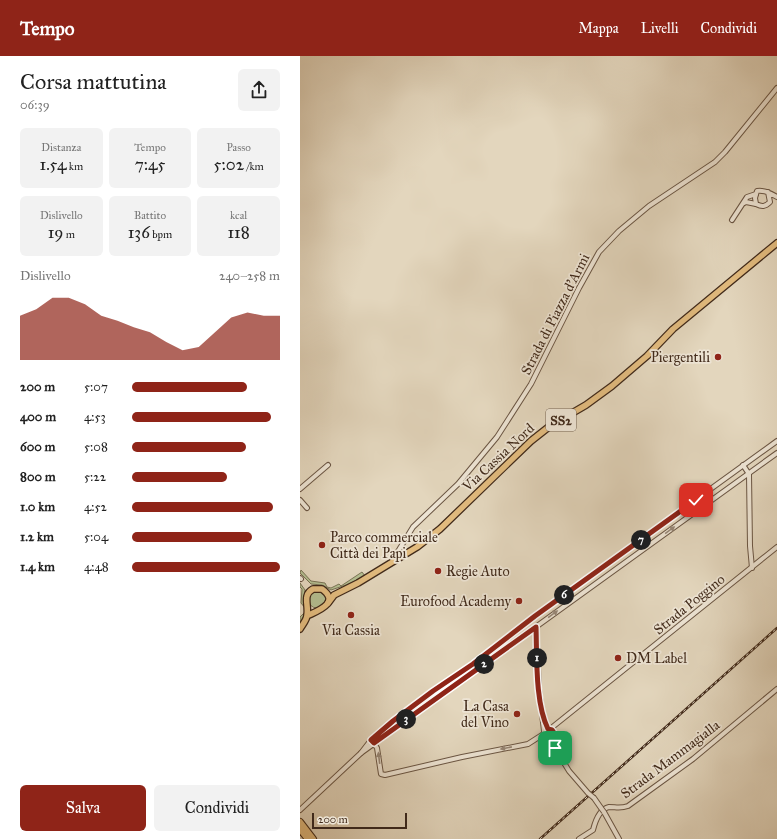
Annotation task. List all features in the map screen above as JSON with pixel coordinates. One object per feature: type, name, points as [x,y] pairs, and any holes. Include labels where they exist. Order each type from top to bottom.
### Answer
[{"type":"highway","points":[[300,822],[308,839]]},
{"type":"highway","points":[[302,828],[313,839]]},
{"type":"main road","name":"Via Cassia Nord","points":[[328,603],[334,595],[358,583],[398,559],[440,530],[531,441],[550,426],[586,405],[612,386],[647,356],[673,329],[777,243]]},
{"type":"main road","name":"SS2","points":[[300,629],[307,616],[307,596],[311,590],[318,588],[324,590]]},
{"type":"main road","name":"Via Cassia Nord","points":[[324,590],[342,590]]},
{"type":"main road","points":[[324,590],[328,596],[328,603]]},
{"type":"main road","name":"SS2","points":[[307,616],[324,608],[328,603]]},
{"type":"main road","points":[[307,604],[312,609],[319,610]]},
{"type":"street","name":"Strada di Piazza d'Armi","points":[[398,559],[397,553],[413,527],[458,484],[501,431],[531,384],[579,288],[599,252],[619,231],[649,206],[715,162],[725,152],[777,88]]},
{"type":"street","points":[[732,220],[748,197],[756,194],[757,191],[762,190],[777,197]]},
{"type":"street","points":[[743,204],[746,202],[763,207],[770,202],[768,192]]},
{"type":"street","points":[[756,194],[756,204]]},
{"type":"street","points":[[300,810],[393,721],[777,441]]},
{"type":"street","points":[[372,742],[536,627],[777,453]]},
{"type":"street","points":[[300,489],[328,465]]},
{"type":"street","points":[[743,465],[749,474],[750,546],[752,568]]},
{"type":"street","points":[[300,500],[307,508]]},
{"type":"street","name":"Strada Poggino","points":[[546,731],[559,723],[777,547]]},
{"type":"street","points":[[536,627],[540,707],[546,731],[543,739],[555,748],[569,770],[594,798],[604,812],[619,839]]},
{"type":"street","name":"Strada Mammagialla","points":[[579,839],[593,830],[597,818],[605,809],[609,807],[621,809],[628,806],[693,759],[777,690]]},
{"type":"street","points":[[555,748],[555,737],[559,723]]},
{"type":"street","points":[[372,742],[377,748],[381,774],[385,775],[462,757],[528,744],[546,731],[553,731],[555,737]]},
{"type":"street","points":[[549,742],[555,737]]},
{"type":"green space","points":[[301,570],[311,581],[325,583],[327,587],[331,588],[339,584],[341,586],[362,572],[365,576],[346,585],[331,590],[322,585],[311,584],[300,573]]},
{"type":"green space","points":[[300,583],[305,590],[304,599],[306,613],[300,622],[300,617],[305,612],[305,608],[301,603],[302,589],[300,587]]},
{"type":"green space","points":[[317,590],[323,593],[326,599],[323,605],[317,608],[311,605],[308,599],[311,593]]},
{"type":"railway","points":[[540,839],[777,628]]},
{"type":"place","name":"Piergentili","points":[[718,357]]},
{"type":"place","name":"Parco commerciale Città dei Papi","points":[[322,545]]},
{"type":"place","name":"Regie Auto","points":[[438,571]]},
{"type":"place","name":"Eurofood Academy","points":[[519,601]]},
{"type":"place","name":"Via Cassia","points":[[351,615]]},
{"type":"place","name":"DM Label","points":[[618,658]]},
{"type":"place","name":"La Casa del Vino","points":[[517,714]]},
{"type":"route","points":[[555,748],[555,735],[552,730],[548,729],[540,707],[536,627],[374,743],[371,740],[393,721],[433,691],[473,664],[535,616],[696,500]]}]
